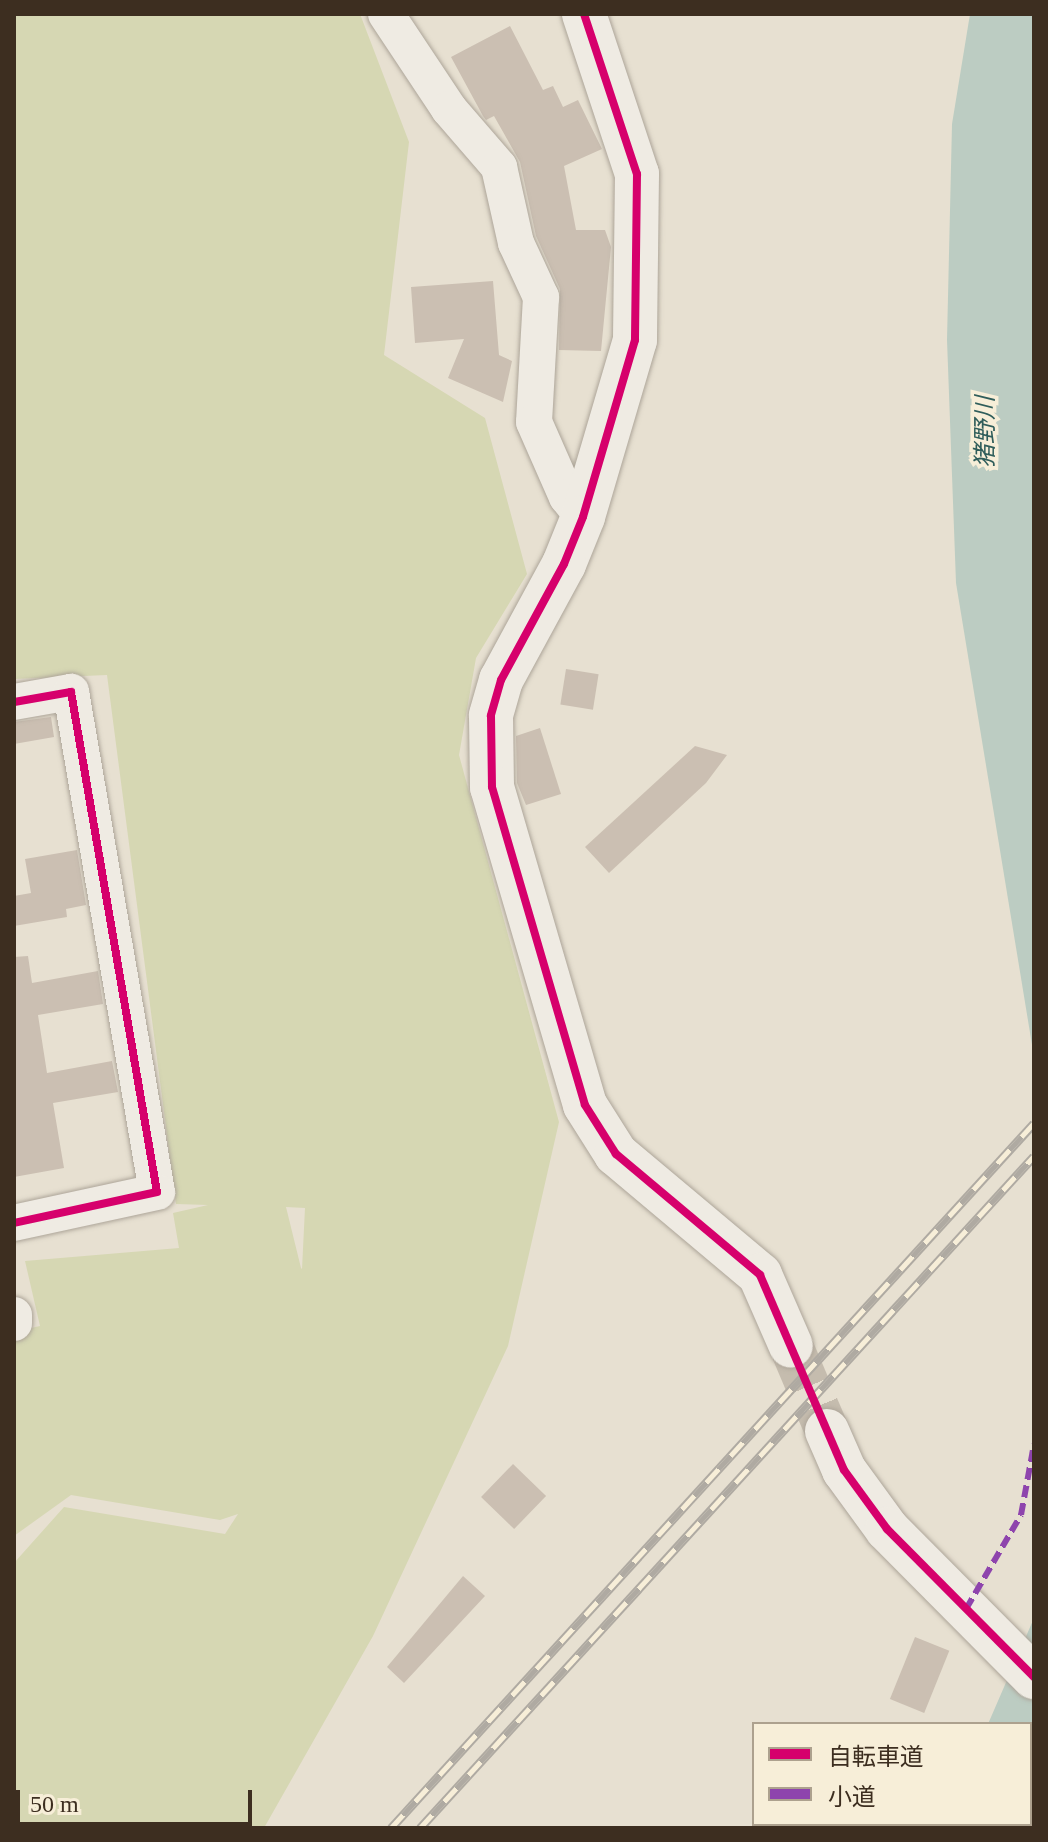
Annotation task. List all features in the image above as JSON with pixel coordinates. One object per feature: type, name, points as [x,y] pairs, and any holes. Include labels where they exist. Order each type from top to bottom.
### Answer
[{"type":"street","points":[[386,14],[449,109],[499,167],[516,243],[541,297],[534,422],[567,497],[583,517]]},
{"type":"street","points":[[584,14],[637,174],[635,340],[583,517],[564,564],[501,680],[491,716],[492,787],[585,1105],[616,1154],[760,1275],[791,1346]]},
{"type":"street","points":[[14,702],[71,692],[157,1192],[14,1223]]},
{"type":"street","points":[[14,1315],[14,1323]]},
{"type":"street","points":[[827,1431],[844,1470],[887,1529],[1034,1677]]},
{"type":"green space","points":[[14,14],[360,14],[409,142],[384,355],[485,418],[527,574],[476,658],[459,755],[559,1122],[508,1346],[373,1636],[264,1828],[14,1828],[14,1563],[64,1507],[225,1534],[238,1514],[220,1520],[71,1495],[14,1536],[14,1332],[40,1326],[25,1261],[179,1248],[173,1213],[208,1205],[176,1204],[107,675],[14,679]],"holes":[[[286,1207],[305,1208],[302,1269]]]},
{"type":"water","name":"猪野川","points":[[970,14],[1034,14],[1034,1057],[956,583],[947,340],[952,124]]},
{"type":"water","points":[[1034,1618],[1034,1828],[908,1828],[1032,1826],[1032,1722],[989,1722]]},
{"type":"building","points":[[510,26],[543,90],[553,86],[563,107],[578,100],[602,149],[564,166],[576,230],[605,230],[611,247],[601,351],[559,350],[560,289],[536,236],[520,162],[494,116],[486,120],[483,116],[451,57]]},
{"type":"building","points":[[493,281],[499,355],[512,361],[503,402],[448,378],[464,339],[415,343],[411,287]]},
{"type":"building","points":[[566,669],[599,674],[593,710],[560,705]]},
{"type":"building","points":[[51,717],[54,737],[14,744],[14,722]]},
{"type":"building","points":[[540,728],[561,794],[526,805],[517,783],[516,736]]},
{"type":"building","points":[[695,746],[727,755],[706,783],[609,873],[585,847]]},
{"type":"building","points":[[77,850],[86,905],[66,909],[67,917],[14,926],[14,896],[31,893],[25,859]]},
{"type":"building","points":[[28,956],[32,983],[98,971],[103,1004],[38,1015],[47,1073],[112,1061],[118,1092],[53,1103],[64,1168],[14,1177],[14,957]]},
{"type":"building","points":[[513,1464],[546,1496],[514,1529],[481,1497]]},
{"type":"building","points":[[463,1576],[485,1596],[404,1683],[387,1667]]},
{"type":"building","points":[[915,1637],[949,1651],[924,1713],[890,1699]]},
{"type":"tunnel","points":[[791,1346],[827,1431]]},
{"type":"railway","points":[[391,1828],[1034,1123]]},
{"type":"railway","points":[[420,1828],[1034,1156]]},
{"type":"marked path","points":[[966,1609],[1021,1515],[1034,1444]]},
{"type":"cycle path","points":[[584,14],[637,174],[635,340],[583,517],[564,564],[501,680],[491,716],[492,787],[585,1105],[616,1154],[760,1275],[844,1470],[887,1529],[1034,1677]]},
{"type":"cycle path","points":[[14,702],[71,692],[157,1192],[14,1223]]}]
